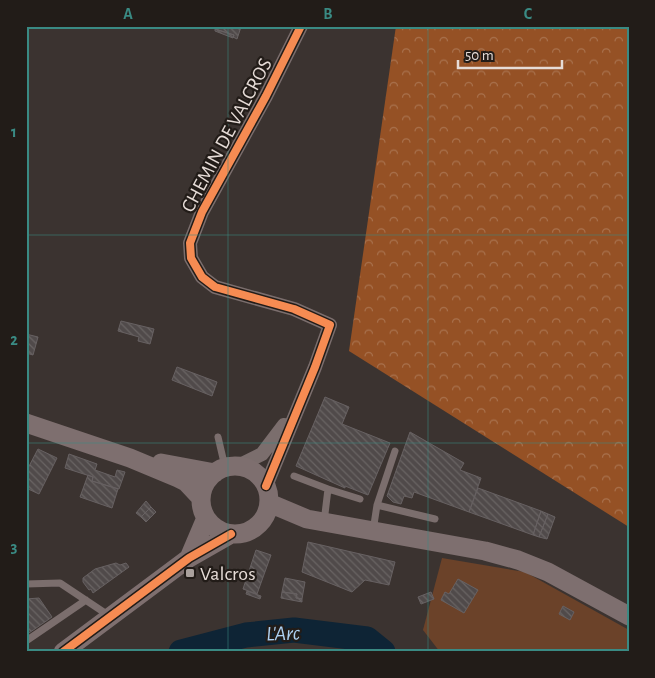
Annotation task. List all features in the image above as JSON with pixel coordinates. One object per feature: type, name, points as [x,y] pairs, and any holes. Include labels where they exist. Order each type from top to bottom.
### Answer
[{"type":"main road","points":[[26,423],[130,458],[186,482],[201,498]]},
{"type":"main road","points":[[63,652],[189,558],[231,534],[246,532],[260,523],[266,514],[267,494],[259,476],[250,470],[130,458]]},
{"type":"main road","points":[[226,469],[205,484],[201,505],[206,518],[213,526],[231,534]]},
{"type":"main road","points":[[267,494],[316,521]]},
{"type":"main road","points":[[189,558],[206,518]]},
{"type":"main road","points":[[260,523],[316,521],[485,551],[518,560],[548,572],[629,616]]},
{"type":"street","name":"CHEMIN DE VALCROS","points":[[267,494],[296,410],[330,325],[294,308],[215,287],[202,277],[191,258],[190,242],[202,212],[266,96],[301,26]]},
{"type":"street","name":"CHEMIN DE VALCROS","points":[[226,469],[262,454],[296,410]]},
{"type":"lane","points":[[218,437],[226,469]]},
{"type":"lane","points":[[373,531],[377,505],[394,452]]},
{"type":"lane","points":[[294,476],[360,499]]},
{"type":"lane","points":[[316,521],[328,489]]},
{"type":"lane","points":[[377,505],[435,518]]},
{"type":"lane","points":[[26,584],[60,583],[110,616]]},
{"type":"lane","points":[[26,641],[86,600]]},
{"type":"green space","points":[[396,26],[629,26],[629,527],[349,351]]},
{"type":"shaded area","points":[[442,558],[525,572],[629,630],[629,652],[440,652],[423,630]]},
{"type":"building","points":[[216,26],[241,27],[237,39],[233,37],[234,35],[215,29]]},
{"type":"building","points":[[215,29],[234,35],[233,38],[215,31]]},
{"type":"building","points":[[121,321],[154,329],[150,344],[138,341],[139,337],[118,331]]},
{"type":"building","points":[[26,334],[38,337],[33,355],[26,353]]},
{"type":"building","points":[[177,367],[217,382],[212,396],[172,380]]},
{"type":"building","points":[[325,397],[349,407],[342,424],[390,443],[368,495],[345,486],[345,488],[296,466]]},
{"type":"building","points":[[410,432],[464,463],[460,470],[481,478],[469,512],[414,492],[412,498],[404,496],[401,504],[393,502],[387,496]]},
{"type":"building","points":[[38,449],[57,458],[39,494],[26,488],[26,472]]},
{"type":"building","points":[[69,454],[97,464],[95,470],[115,477],[117,470],[125,472],[119,489],[92,481],[93,477],[65,468]]},
{"type":"building","points":[[88,475],[93,477],[92,481],[118,489],[112,508],[80,497]]},
{"type":"building","points":[[478,488],[541,511],[533,535],[469,512]]},
{"type":"building","points":[[146,501],[151,507],[141,517],[136,513]]},
{"type":"building","points":[[151,507],[156,512],[146,522],[141,517]]},
{"type":"building","points":[[541,511],[548,514],[539,537],[533,535]]},
{"type":"building","points":[[548,514],[555,517],[547,539],[539,537]]},
{"type":"building","points":[[308,542],[395,562],[389,585],[365,580],[352,592],[302,572]]},
{"type":"building","points":[[256,550],[271,555],[257,594],[243,589]]},
{"type":"building","points":[[116,563],[120,565],[126,563],[129,567],[93,593],[91,589],[89,590],[83,582],[83,578],[95,569]]},
{"type":"building","points":[[285,578],[305,582],[302,599],[296,598],[297,594],[282,592]]},
{"type":"building","points":[[458,579],[478,590],[464,613],[441,600],[445,592],[449,594]]},
{"type":"building","points":[[247,591],[261,596],[260,599],[246,594]]},
{"type":"building","points":[[282,592],[297,594],[296,598],[302,599],[302,602],[281,598]]},
{"type":"building","points":[[431,592],[434,599],[421,604],[418,597]]},
{"type":"building","points":[[39,598],[52,617],[26,635],[26,599]]},
{"type":"building","points":[[563,606],[574,612],[570,620],[559,614]]},
{"type":"waterway","name":"L'Arc","points":[[181,652],[246,635],[294,630],[367,639],[383,652]]},
{"type":"cycle path","points":[[266,486],[315,367],[330,325],[294,309],[215,287],[202,277],[191,258],[190,243],[202,212],[266,96],[301,26]]},
{"type":"cycle path","points":[[63,652],[189,558],[231,534]]},
{"type":"place","name":"Valcros","points":[[190,573]]}]
